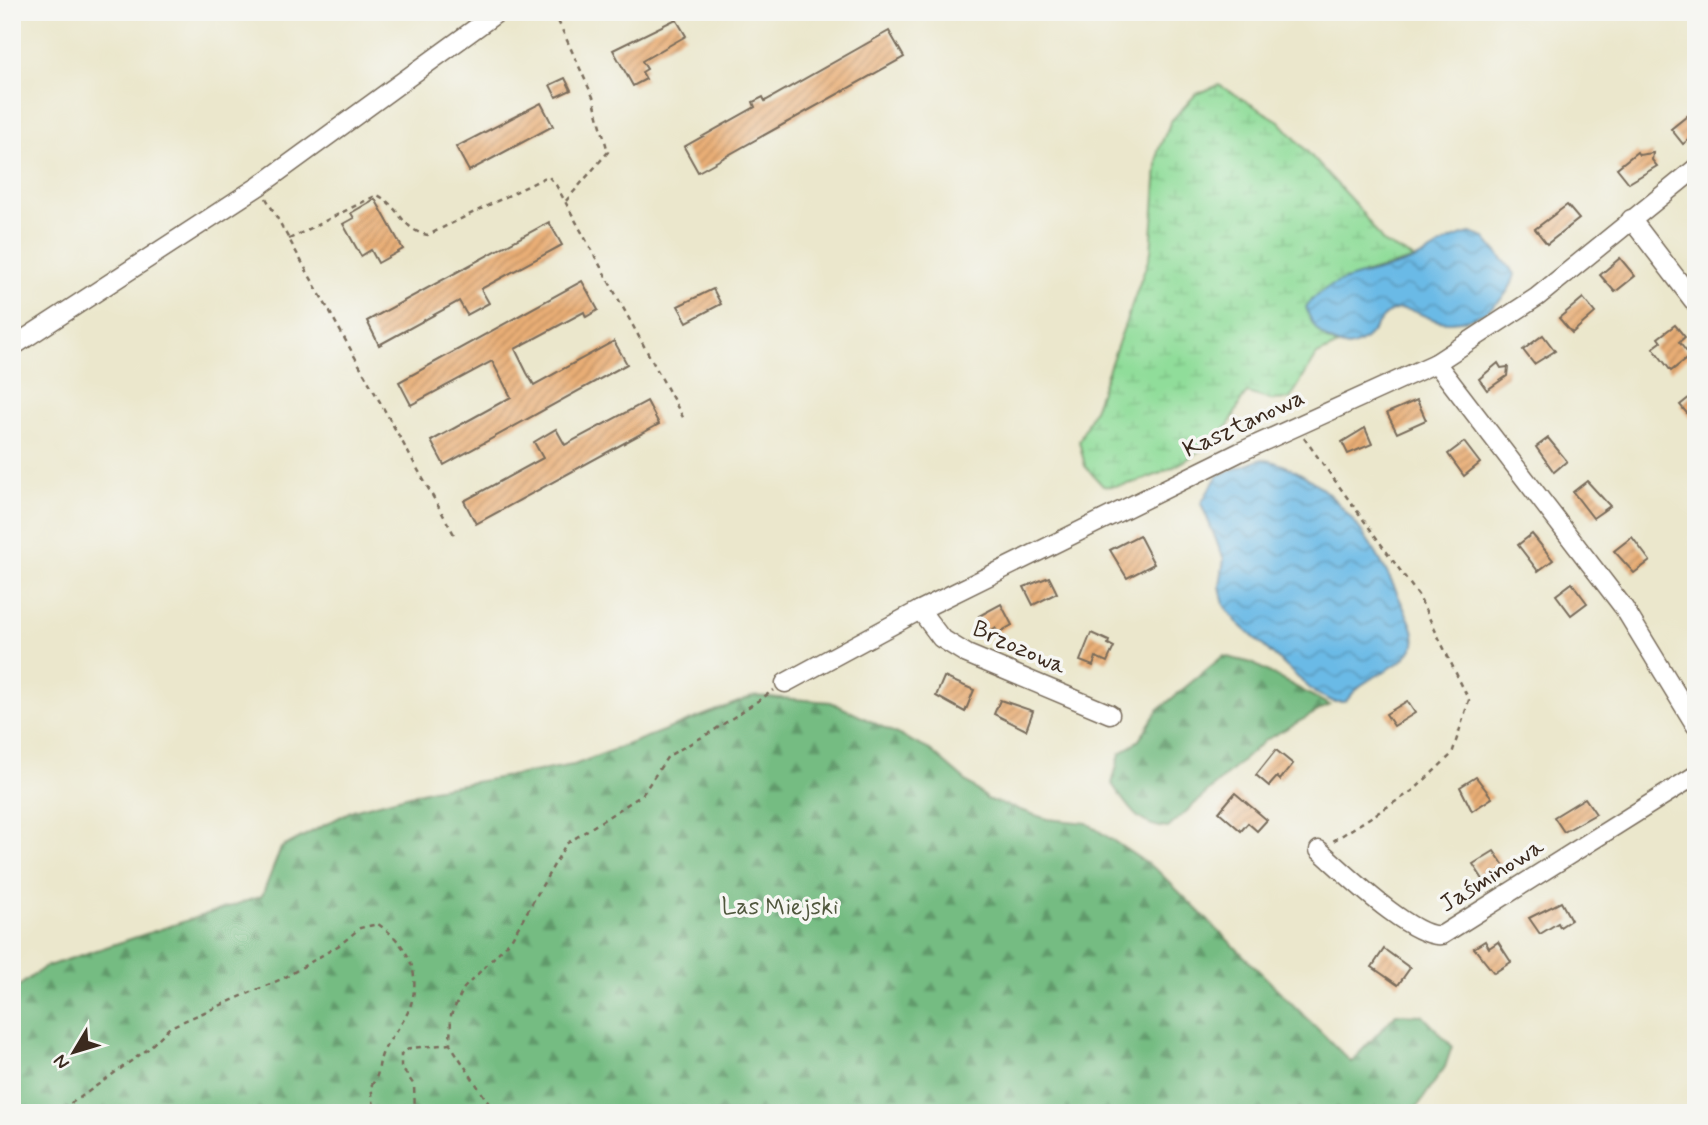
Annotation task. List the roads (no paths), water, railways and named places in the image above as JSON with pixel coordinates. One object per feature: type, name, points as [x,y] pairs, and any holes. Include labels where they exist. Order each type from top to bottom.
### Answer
[{"type":"street","points":[[12,347],[259,186],[498,12]]},
{"type":"street","name":"Kasztanowa","points":[[785,683],[920,610],[1295,427],[1436,363],[1537,297],[1696,168]]},
{"type":"street","points":[[1631,219],[1696,304]]},
{"type":"street","points":[[1436,363],[1624,608],[1696,726]]},
{"type":"street","name":"Brzozowa","points":[[920,610],[941,638],[967,654],[1110,714]]},
{"type":"street","name":"Jaśminowa","points":[[1319,850],[1405,920],[1433,937],[1442,935],[1696,775]]},
{"type":"water","points":[[1470,233],[1485,238],[1515,274],[1505,295],[1486,311],[1475,317],[1451,322],[1398,309],[1386,314],[1364,340],[1348,347],[1326,338],[1312,322],[1306,307],[1328,287],[1416,259]]},
{"type":"water","points":[[1262,459],[1309,479],[1348,514],[1379,558],[1413,629],[1415,639],[1411,651],[1390,668],[1360,686],[1345,702],[1334,702],[1315,693],[1236,621],[1224,605],[1220,586],[1224,559],[1201,503],[1218,475]]},
{"type":"park label","name":"Las Miejski","points":[[780,907]]}]
